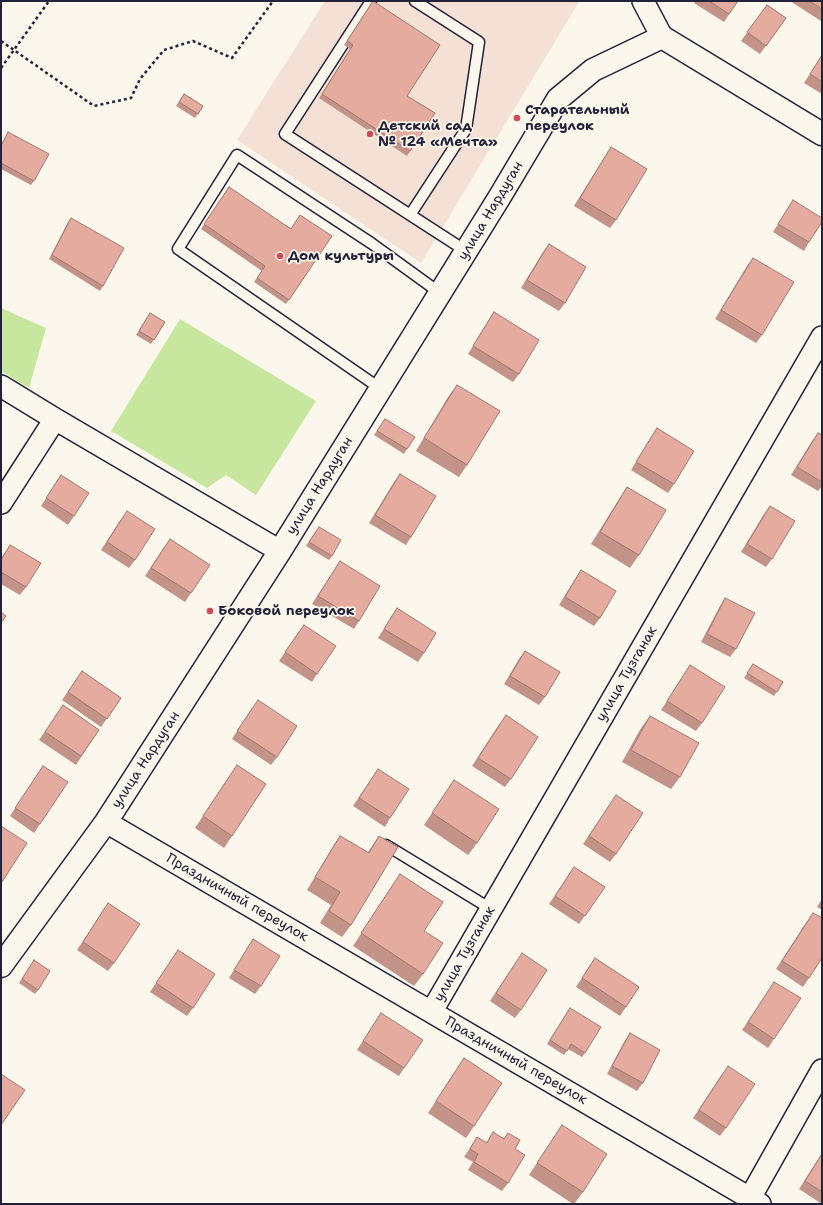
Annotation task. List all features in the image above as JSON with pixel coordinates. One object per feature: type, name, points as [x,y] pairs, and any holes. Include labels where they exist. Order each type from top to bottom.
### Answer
[{"type":"street","points":[[643,1],[662,37],[822,134]]},
{"type":"street","name":"улица Нардуган","points":[[1,966],[106,822],[280,551],[466,251],[558,99],[593,70],[662,37]]},
{"type":"street","name":"улица Тузганак","points":[[432,1011],[822,337]]},
{"type":"street","points":[[1,386],[280,551]]},
{"type":"street","points":[[1,502],[55,419]]},
{"type":"street","name":"Праздничный переулок","points":[[106,822],[755,1201]]},
{"type":"street","points":[[755,1201],[822,1070]]},
{"type":"lane","points":[[371,1],[285,134],[466,251]]},
{"type":"lane","points":[[410,215],[466,129],[479,42],[415,1]]},
{"type":"lane","points":[[380,389],[178,249],[237,155],[371,243],[440,293]]},
{"type":"lane","points":[[386,845],[491,908]]},
{"type":"path","points":[[1,68],[49,1]]},
{"type":"path","points":[[1,41],[94,106],[131,98],[140,79],[164,50],[193,40],[232,58],[273,1]]},
{"type":"shaded area","name":"Детский сад № 124 «Мечта»","points":[[325,1],[579,2],[421,263],[237,140]]},
{"type":"green space","points":[[1,308],[46,328],[29,388],[1,371]]},
{"type":"green space","points":[[180,319],[316,401],[256,495],[226,475],[207,488],[111,431]]},
{"type":"building","points":[[373,1],[440,45],[407,96],[435,113],[410,151],[322,94],[353,45],[347,41]]},
{"type":"building","points":[[709,1],[738,1],[729,14]]},
{"type":"building","points":[[809,1],[822,1],[822,9]]},
{"type":"building","points":[[767,5],[786,18],[766,46],[747,32]]},
{"type":"building","points":[[822,55],[822,82],[810,74]]},
{"type":"building","points":[[184,94],[203,106],[198,114],[179,102]]},
{"type":"building","points":[[8,132],[49,154],[34,181],[1,163],[1,146]]},
{"type":"building","points":[[611,147],[647,169],[616,220],[580,198]]},
{"type":"building","name":"Дом культуры","points":[[229,187],[291,229],[300,215],[332,236],[289,300],[257,278],[265,266],[204,224]]},
{"type":"building","points":[[793,200],[822,218],[822,222],[809,242],[778,224]]},
{"type":"building","points":[[71,218],[124,248],[103,286],[52,255]]},
{"type":"building","points":[[549,244],[586,267],[565,303],[527,280]]},
{"type":"building","points":[[753,258],[794,282],[762,335],[721,310]]},
{"type":"building","points":[[494,312],[539,340],[519,374],[473,346]]},
{"type":"building","points":[[150,313],[165,322],[154,340],[139,331]]},
{"type":"building","points":[[457,385],[500,411],[467,465],[424,438]]},
{"type":"building","points":[[385,419],[415,437],[407,449],[377,431]]},
{"type":"building","points":[[657,428],[694,451],[674,484],[636,462]]},
{"type":"building","points":[[818,433],[822,435],[822,482],[797,467]]},
{"type":"building","points":[[400,474],[436,496],[411,537],[375,515]]},
{"type":"building","points":[[61,475],[89,493],[74,516],[46,498]]},
{"type":"building","points":[[627,487],[666,510],[639,555],[600,532]]},
{"type":"building","points":[[770,506],[795,521],[772,559],[747,544]]},
{"type":"building","points":[[127,511],[155,529],[135,560],[107,542]]},
{"type":"building","points":[[319,527],[341,540],[332,556],[309,542]]},
{"type":"building","points":[[170,539],[210,565],[191,593],[151,568]]},
{"type":"building","points":[[10,545],[41,563],[26,587],[1,572],[1,560]]},
{"type":"building","points":[[340,561],[380,586],[359,621],[318,596]]},
{"type":"building","points":[[581,570],[616,591],[600,618],[565,597]]},
{"type":"building","points":[[725,598],[755,613],[736,649],[707,634]]},
{"type":"building","points":[[397,608],[436,633],[424,653],[384,629]]},
{"type":"building","points":[[1,612],[6,616],[1,623]]},
{"type":"building","points":[[304,625],[336,646],[317,674],[285,652]]},
{"type":"building","points":[[525,651],[560,672],[545,697],[510,676]]},
{"type":"building","points":[[753,664],[783,682],[777,692],[747,673]]},
{"type":"building","points":[[690,665],[725,687],[702,723],[667,701]]},
{"type":"building","points":[[82,671],[121,698],[107,719],[68,692]]},
{"type":"building","points":[[258,700],[297,726],[277,757],[237,731]]},
{"type":"building","points":[[63,705],[99,730],[81,756],[45,732]]},
{"type":"building","points":[[506,715],[538,737],[511,779],[478,758]]},
{"type":"building","points":[[650,716],[699,743],[680,777],[631,750]]},
{"type":"building","points":[[237,765],[266,784],[232,836],[203,816]]},
{"type":"building","points":[[43,766],[68,782],[40,824],[15,808]]},
{"type":"building","points":[[378,769],[409,789],[390,818],[359,798]]},
{"type":"building","points":[[454,780],[499,809],[477,843],[432,813]]},
{"type":"building","points":[[616,795],[643,813],[616,854],[589,836]]},
{"type":"building","points":[[1,826],[27,843],[2,882],[1,882]]},
{"type":"building","points":[[340,836],[369,853],[379,836],[398,847],[351,925],[329,911],[340,892],[315,877]]},
{"type":"building","points":[[574,867],[605,887],[585,916],[555,896]]},
{"type":"building","points":[[400,874],[443,902],[424,931],[443,943],[423,974],[361,933]]},
{"type":"building","points":[[108,903],[140,924],[114,963],[83,942]]},
{"type":"building","points":[[813,913],[822,918],[822,958],[809,978],[782,961]]},
{"type":"building","points":[[253,939],[280,956],[261,986],[234,970]]},
{"type":"building","points":[[178,950],[215,974],[193,1008],[156,983]]},
{"type":"building","points":[[522,953],[547,970],[521,1010],[496,993]]},
{"type":"building","points":[[595,958],[639,987],[626,1007],[582,978]]},
{"type":"building","points":[[34,960],[50,971],[38,990],[22,979]]},
{"type":"building","points":[[774,982],[801,998],[774,1039],[748,1022]]},
{"type":"building","points":[[570,1008],[601,1027],[585,1053],[571,1044],[567,1051],[550,1040]]},
{"type":"building","points":[[381,1013],[423,1040],[404,1068],[363,1041]]},
{"type":"building","points":[[630,1033],[660,1050],[643,1083],[612,1066]]},
{"type":"building","points":[[464,1058],[502,1083],[474,1126],[436,1101]]},
{"type":"building","points":[[728,1066],[755,1084],[726,1128],[699,1110]]},
{"type":"building","points":[[1,1074],[25,1090],[1,1125]]},
{"type":"building","points":[[562,1125],[607,1154],[583,1192],[537,1163]]},
{"type":"building","points":[[493,1132],[504,1139],[508,1133],[520,1140],[515,1149],[525,1155],[508,1183],[474,1162],[478,1154],[470,1149],[477,1137],[487,1143]]},
{"type":"building","points":[[822,1154],[822,1192],[805,1181]]},
{"type":"place","name":"Старательный переулок","points":[[517,118]]},
{"type":"place","name":"Детский сад № 124 «Мечта»","points":[[370,134]]},
{"type":"place","name":"Дом культуры","points":[[280,256]]},
{"type":"place","name":"Боковой переулок","points":[[210,611]]}]
